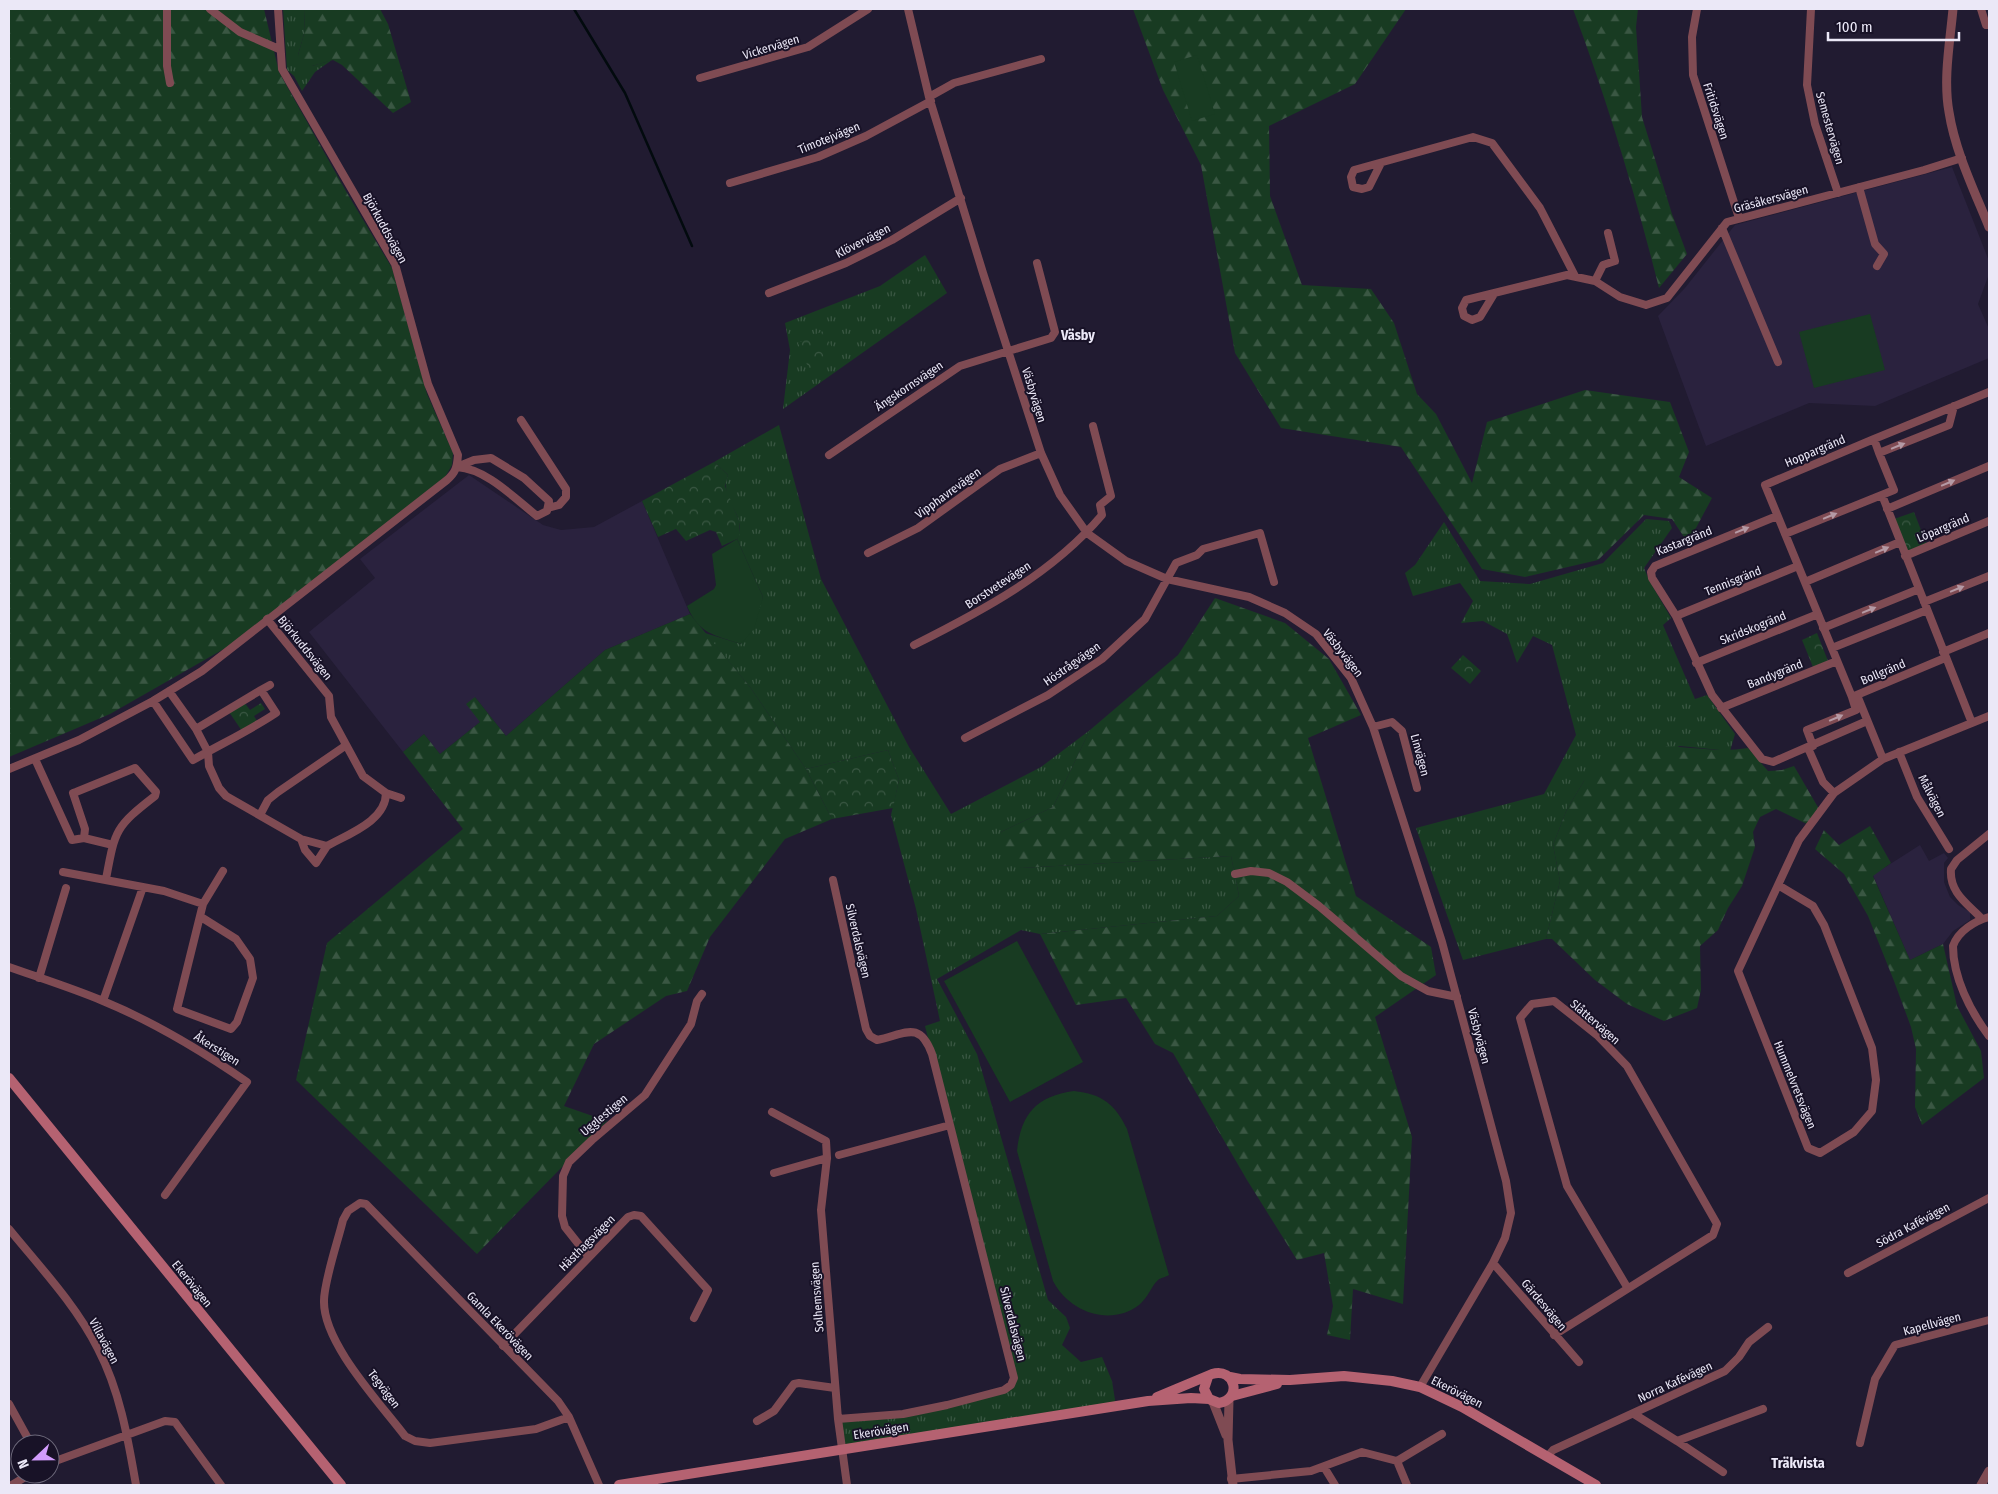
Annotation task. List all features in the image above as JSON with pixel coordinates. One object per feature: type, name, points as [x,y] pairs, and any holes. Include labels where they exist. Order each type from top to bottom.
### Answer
[{"type":"main road","name":"Ekerövägen","points":[[9,1080],[341,1485]]},
{"type":"main road","points":[[1221,1372],[1230,1377],[1234,1386],[1231,1398],[1219,1403],[1211,1401],[1204,1389],[1208,1377],[1221,1372]]},
{"type":"main road","name":"Ekerövägen","points":[[1230,1377],[1290,1380],[1344,1376],[1392,1381],[1420,1387],[1462,1407],[1596,1485]]},
{"type":"main road","name":"Ekerövägen","points":[[1148,1401],[1208,1377]]},
{"type":"main road","name":"Ekerövägen","points":[[1231,1398],[1290,1380]]},
{"type":"main road","name":"Ekerövägen","points":[[619,1485],[1148,1401],[1191,1398],[1211,1401]]},
{"type":"street","points":[[167,9],[167,66],[170,83]]},
{"type":"street","points":[[210,9],[240,32],[279,49]]},
{"type":"street","name":"Björkuddsvägen","points":[[9,769],[79,740],[153,702],[202,671],[447,480],[454,474],[457,467],[458,455],[428,384],[395,264],[282,69],[279,49],[278,9]]},
{"type":"street","name":"Vickervägen","points":[[700,78],[808,47],[868,9]]},
{"type":"street","name":"Väsbyvägen","points":[[908,9],[930,99],[1041,452],[1060,495],[1087,533],[1126,561],[1167,579],[1249,597],[1285,613],[1316,634],[1351,678],[1373,727],[1431,907],[1457,997],[1506,1181],[1510,1213],[1505,1238],[1493,1263],[1420,1387]]},
{"type":"street","name":"Fritidsvägen","points":[[1697,9],[1692,37],[1693,75],[1739,218]]},
{"type":"street","name":"Semestervägen","points":[[1811,9],[1806,85],[1815,124],[1838,193]]},
{"type":"street","points":[[1953,9],[1947,90],[1949,112],[1962,158],[1989,227]]},
{"type":"street","points":[[1981,9],[1986,25],[1989,25]]},
{"type":"street","name":"Timotejvägen","points":[[730,182],[818,157],[866,136],[954,83],[1041,59]]},
{"type":"street","points":[[1381,163],[1473,137],[1492,143],[1540,208],[1575,276]]},
{"type":"street","name":"Gräsåkersvägen","points":[[1494,294],[1567,274],[1595,281],[1620,297],[1646,305],[1667,298],[1727,222],[1962,158]]},
{"type":"street","points":[[1859,187],[1875,244],[1884,254],[1877,266]]},
{"type":"street","name":"Klövervägen","points":[[769,293],[846,264],[892,240],[961,198]]},
{"type":"street","points":[[1722,228],[1778,362]]},
{"type":"street","points":[[1595,281],[1603,265],[1614,261],[1608,233]]},
{"type":"street","name":"Ängskornsvägen","points":[[829,455],[960,366],[1051,338],[1055,332],[1037,263]]},
{"type":"street","name":"Hoppargränd","points":[[1778,516],[1765,485],[1874,438],[1989,392]]},
{"type":"street","points":[[1879,453],[1949,425],[1954,406]]},
{"type":"street","points":[[457,467],[469,468],[486,477],[537,516],[547,511],[548,508],[559,505],[566,497],[566,489],[521,420]]},
{"type":"street","name":"Borstvetevägen","points":[[914,645],[970,617],[1030,580],[1087,533],[1102,515],[1100,505],[1112,496],[1093,426]]},
{"type":"street","points":[[1785,534],[1894,490],[1874,438]]},
{"type":"street","name":"Vipphavrevägen","points":[[868,553],[918,528],[1000,469],[1041,452]]},
{"type":"street","name":"Björkuddsvägen","points":[[457,467],[474,460],[491,458],[524,478],[549,501],[548,508]]},
{"type":"street","points":[[1887,509],[1989,466]]},
{"type":"street","points":[[1882,495],[1972,723]]},
{"type":"street","points":[[1778,516],[1837,661],[1867,721],[1883,759]]},
{"type":"street","name":"Kastargränd","points":[[1721,708],[1712,695],[1696,663],[1676,616],[1652,578],[1651,572],[1655,566],[1778,516]]},
{"type":"street","name":"Löpargränd","points":[[1905,556],[1989,521]]},
{"type":"street","name":"Höstrågvägen","points":[[965,738],[1048,695],[1102,659],[1145,619],[1176,563],[1197,555],[1203,550],[1260,533],[1274,582]]},
{"type":"street","points":[[1804,582],[1900,542]]},
{"type":"street","name":"Tennisgränd","points":[[1676,616],[1798,566]]},
{"type":"street","points":[[1832,648],[1989,576]]},
{"type":"street","points":[[1823,628],[1919,589]]},
{"type":"street","name":"Skridskogränd","points":[[1696,663],[1818,614]]},
{"type":"street","name":"Björkuddsvägen","points":[[267,620],[329,696],[331,717],[345,746],[363,776],[386,793],[401,798]]},
{"type":"street","name":"Bollgränd","points":[[1834,793],[1823,782],[1807,730],[1856,710],[1854,696],[1989,633]]},
{"type":"street","name":"Bandygränd","points":[[1721,708],[1837,661]]},
{"type":"street","points":[[196,729],[270,685]]},
{"type":"street","points":[[153,702],[193,760],[235,739],[276,713],[261,690]]},
{"type":"street","points":[[169,691],[196,729],[208,752],[210,766],[223,794],[301,839],[328,846]]},
{"type":"street","points":[[1721,708],[1741,735],[1768,762],[1773,762],[1811,747],[1867,721]]},
{"type":"street","name":"Hummelvretsvägen","points":[[1778,885],[1813,906],[1824,925],[1872,1048],[1876,1080],[1872,1111],[1854,1132],[1820,1153],[1808,1148],[1738,971],[1778,885],[1799,840],[1834,793],[1883,759],[1989,716]]},
{"type":"street","name":"Linvägen","points":[[1373,727],[1392,722],[1402,731],[1417,788]]},
{"type":"street","points":[[260,814],[268,800],[278,792],[345,746]]},
{"type":"street","name":"Målvägen","points":[[1899,752],[1918,797],[1949,849]]},
{"type":"street","points":[[34,759],[72,840],[84,838],[113,845]]},
{"type":"street","points":[[84,838],[85,829],[73,793],[134,768],[156,792],[156,796],[124,822],[114,836],[106,879]]},
{"type":"street","points":[[301,839],[305,850],[316,863],[328,846],[369,823],[381,810],[386,801],[386,793]]},
{"type":"street","points":[[1989,834],[1956,860],[1951,869],[1951,881],[1964,903],[1986,918],[1963,932],[1955,940],[1953,952],[1966,997],[1976,1017],[1989,1036]]},
{"type":"street","points":[[200,917],[236,939],[250,959],[253,978],[237,1022],[231,1029],[177,1008],[203,904],[223,871]]},
{"type":"street","points":[[1235,874],[1251,871],[1269,873],[1287,882],[1319,906],[1401,976],[1428,991],[1457,997]]},
{"type":"street","points":[[64,872],[164,891],[203,904]]},
{"type":"street","name":"Silverdalsvägen","points":[[833,880],[866,1029],[870,1036],[876,1040],[909,1031],[920,1034],[927,1040],[1014,1378],[1011,1385],[947,1405],[904,1414],[838,1419]]},
{"type":"street","points":[[103,1001],[144,887]]},
{"type":"street","points":[[39,978],[66,888]]},
{"type":"street","name":"Åkerstigen","points":[[9,967],[103,1001],[212,1057],[247,1082],[165,1195]]},
{"type":"street","name":"Ugglestigen","points":[[588,1256],[566,1228],[562,1216],[562,1176],[569,1162],[592,1140],[645,1096],[691,1024],[697,1001],[702,994]]},
{"type":"street","name":"Slåttervägen","points":[[1554,1334],[1713,1234],[1717,1224],[1627,1066],[1597,1035],[1554,1001],[1532,1004],[1520,1018],[1568,1186],[1627,1287]]},
{"type":"street","name":"Solhemsvägen","points":[[772,1112],[826,1141],[827,1158],[821,1210],[835,1388],[846,1485]]},
{"type":"street","points":[[838,1155],[950,1125]]},
{"type":"street","points":[[774,1173],[827,1158]]},
{"type":"street","name":"Södra Kafévägen","points":[[1848,1273],[1989,1198]]},
{"type":"street","name":"Gamla Ekerövägen","points":[[360,1203],[366,1204],[558,1401],[569,1417],[599,1485]]},
{"type":"street","name":"Tegvägen","points":[[360,1203],[348,1211],[343,1220],[324,1298],[324,1314],[335,1341],[346,1358],[405,1436],[415,1441],[430,1443],[536,1429],[569,1417]]},
{"type":"street","name":"Hästhagsvägen","points":[[503,1346],[588,1256],[628,1217],[634,1215],[641,1216],[708,1290],[694,1318]]},
{"type":"street","name":"Villavägen","points":[[9,1230],[78,1315],[98,1348],[116,1394],[127,1435],[136,1485]]},
{"type":"street","name":"Gärdesvägen","points":[[1493,1263],[1579,1362]]},
{"type":"street","name":"Kapellvägen","points":[[1860,1443],[1875,1380],[1895,1345],[1989,1320]]},
{"type":"street","name":"Norra Kafévägen","points":[[1547,1457],[1553,1450],[1725,1371],[1739,1357],[1749,1342],[1768,1327]]},
{"type":"street","points":[[757,1421],[774,1411],[794,1384],[835,1388]]},
{"type":"street","points":[[1231,1398],[1228,1440],[1232,1482],[1311,1471],[1362,1452],[1398,1461],[1442,1434]]},
{"type":"street","points":[[1211,1401],[1228,1440]]},
{"type":"street","points":[[9,1404],[26,1434]]},
{"type":"street","points":[[1677,1441],[1763,1409]]},
{"type":"street","name":"Norra Kafévägen","points":[[1634,1414],[1723,1472]]},
{"type":"street","points":[[60,1459],[166,1421],[175,1422],[221,1485]]},
{"type":"street","points":[[1398,1461],[1407,1485]]},
{"type":"street","points":[[1324,1466],[1335,1485]]},
{"type":"street","points":[[1981,1485],[1989,1471]]},
{"type":"shaded area","points":[[1952,167],[1989,261],[1989,274],[1978,304],[1989,329],[1989,358],[1875,406],[1809,403],[1706,446],[1658,316],[1685,288],[1735,225]]},
{"type":"shaded area","points":[[469,475],[543,525],[561,530],[594,527],[642,501],[690,614],[605,650],[506,736],[475,697],[480,722],[440,754],[424,734],[403,752],[309,632],[375,578],[360,559]]},
{"type":"shaded area","points":[[1920,845],[1929,861],[1944,853],[1948,858],[1944,863],[1944,882],[1950,897],[1958,905],[1970,912],[1970,920],[1953,931],[1943,944],[1910,960],[1873,875]]},
{"type":"green space","points":[[9,9],[264,9],[279,72],[347,193],[392,268],[427,394],[453,453],[452,465],[445,477],[229,646],[110,714],[9,757]]},
{"type":"green space","points":[[283,9],[305,9],[304,34],[298,55],[312,66],[332,60],[315,72],[302,91],[294,76],[287,70]]},
{"type":"green space","points":[[305,9],[380,9],[388,24],[411,102],[393,113],[342,65],[333,60],[312,66],[302,65],[298,55],[304,34]]},
{"type":"green space","points":[[1133,9],[1406,9],[1355,84],[1269,126],[1270,196],[1302,285],[1371,289],[1394,323],[1417,394],[1436,414],[1472,483],[1487,422],[1585,390],[1670,402],[1689,452],[1679,477],[1712,498],[1688,543],[1672,519],[1644,515],[1598,560],[1525,577],[1482,569],[1401,447],[1281,428],[1235,353],[1201,165],[1163,90]]},
{"type":"green space","points":[[1573,9],[1638,9],[1636,27],[1642,117],[1672,214],[1687,254],[1659,288],[1620,147]]},
{"type":"green space","points":[[1197,55],[1215,114],[1192,121],[1174,62]]},
{"type":"green space","points":[[925,255],[947,293],[783,409],[790,350],[785,323],[880,286]]},
{"type":"green space","points":[[1870,314],[1885,370],[1814,388],[1799,332]]},
{"type":"green space","points":[[823,331],[837,356],[811,374],[798,343]]},
{"type":"green space","points":[[779,425],[821,579],[909,747],[951,814],[1041,767],[1090,730],[1053,807],[1001,832],[1021,868],[1231,856],[1239,896],[1217,916],[1040,934],[1021,930],[937,979],[977,1054],[1048,1300],[1066,1317],[1070,1328],[1062,1345],[1081,1362],[1102,1357],[1112,1381],[1116,1406],[841,1450],[838,1419],[903,1414],[1004,1390],[1014,1378],[925,1026],[940,1021],[916,909],[891,815],[899,780],[888,750],[806,769],[750,687],[705,633],[741,644],[763,597],[737,539],[740,526],[727,493],[728,475],[714,462]]},
{"type":"green space","points":[[714,462],[728,475],[725,486],[739,521],[740,534],[737,539],[722,546],[716,532],[710,530],[686,541],[676,529],[658,537],[642,501]]},
{"type":"green space","points":[[1914,512],[1928,548],[1908,556],[1894,519]]},
{"type":"green space","points":[[1646,519],[1669,521],[1672,528],[1644,568],[1671,618],[1663,625],[1695,699],[1707,695],[1735,734],[1730,751],[1680,746],[1584,781],[1567,809],[1553,845],[1560,881],[1546,939],[1463,960],[1416,828],[1544,794],[1576,735],[1552,645],[1533,636],[1517,663],[1507,634],[1483,621],[1461,623],[1473,601],[1460,583],[1413,596],[1405,573],[1415,565],[1444,522],[1480,581],[1530,584],[1603,563]]},
{"type":"green space","points":[[737,539],[763,597],[754,629],[741,644],[715,635],[702,628],[687,606],[714,589],[716,585],[712,554]]},
{"type":"green space","points":[[1215,598],[1285,623],[1329,659],[1361,715],[1308,738],[1356,896],[1431,947],[1436,975],[1375,1017],[1412,1137],[1403,1304],[1353,1289],[1350,1340],[1327,1335],[1333,1306],[1324,1253],[1297,1260],[1247,1180],[1173,1053],[1155,1044],[1126,998],[1076,1005],[1040,934],[1217,916],[1239,896],[1231,856],[1021,868],[1006,854],[1001,832],[1053,807],[1090,730],[1178,655]]},
{"type":"green space","points":[[690,614],[750,687],[806,769],[832,819],[785,839],[710,937],[687,991],[666,996],[594,1044],[564,1106],[607,1121],[477,1254],[296,1080],[327,943],[463,829],[403,752],[424,734],[440,754],[480,722],[466,704],[475,697],[506,736],[605,650]]},
{"type":"green space","points":[[1817,633],[1828,661],[1813,667],[1802,640]]},
{"type":"green space","points":[[1463,655],[1481,671],[1470,684],[1451,668]]},
{"type":"green space","points":[[244,702],[250,710],[261,703],[265,709],[254,716],[257,721],[242,731],[229,712]]},
{"type":"green space","points":[[1657,746],[1714,750],[1748,748],[1768,771],[1782,770],[1794,766],[1819,809],[1807,824],[1776,809],[1760,817],[1753,832],[1755,847],[1742,886],[1728,908],[1718,930],[1700,946],[1701,990],[1697,1008],[1664,1021],[1627,1004],[1595,980],[1552,939],[1546,939],[1560,881],[1553,845],[1567,809],[1584,781],[1600,763],[1628,752]]},
{"type":"green space","points":[[888,750],[899,780],[893,808],[832,819],[806,769]]},
{"type":"green space","points":[[1870,826],[1891,863],[1873,876],[1910,960],[1943,944],[1957,1006],[1981,1051],[1984,1078],[1922,1125],[1915,1107],[1916,1049],[1911,1027],[1894,981],[1868,916],[1844,874],[1815,849],[1824,830],[1839,845]]},
{"type":"green space","points":[[1017,941],[1083,1062],[1010,1102],[944,981]]},
{"type":"green space","points":[[1074,1091],[1084,1092],[1106,1102],[1118,1113],[1127,1129],[1169,1275],[1158,1280],[1139,1305],[1128,1312],[1116,1315],[1091,1313],[1080,1308],[1060,1292],[1053,1281],[1017,1151],[1022,1126],[1033,1109],[1050,1097]]},
{"type":"waterway","points":[[574,9],[625,93],[692,246]]},
{"type":"district","name":"Väsby","points":[[1078,335]]},
{"type":"district","name":"Träkvista","points":[[1798,1463]]}]
